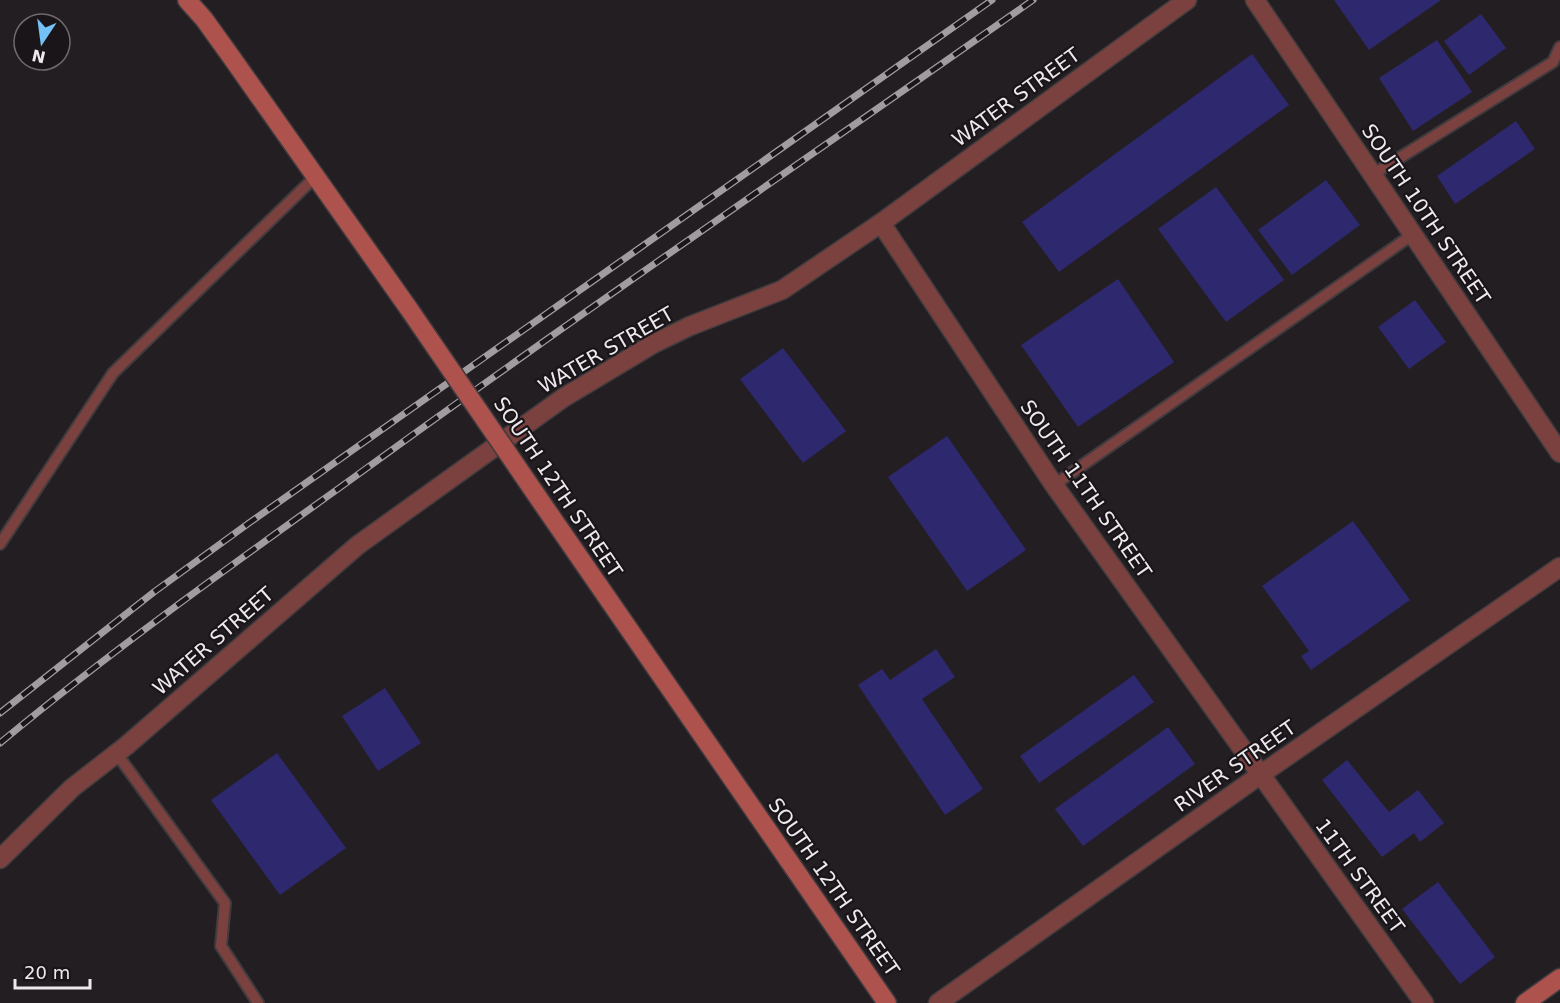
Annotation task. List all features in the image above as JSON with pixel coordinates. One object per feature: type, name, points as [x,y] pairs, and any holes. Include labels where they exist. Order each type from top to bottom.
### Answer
[{"type":"main road","name":"SOUTH 12TH STREET","points":[[187,0],[204,20],[410,309],[887,1003]]},
{"type":"main road","points":[[1525,1003],[1560,978]]},
{"type":"street","name":"WATER STREET","points":[[0,859],[72,788],[117,754],[358,545],[563,398],[653,344],[782,290],[881,223],[1187,0]]},
{"type":"street","name":"SOUTH 10TH STREET","points":[[1255,0],[1560,453]]},
{"type":"street","name":"SOUTH 11TH STREET","points":[[881,223],[1054,485],[1260,775]]},
{"type":"street","name":"RIVER STREET","points":[[938,1003],[1260,775],[1560,567]]},
{"type":"street","name":"11TH STREET","points":[[1260,775],[1424,1003]]},
{"type":"lane","points":[[1372,175],[1553,62],[1560,47]]},
{"type":"lane","points":[[0,544],[112,373],[316,176]]},
{"type":"lane","points":[[1054,485],[1412,235]]},
{"type":"lane","points":[[117,754],[225,903],[221,946],[258,1003]]},
{"type":"building","points":[[1334,0],[1441,0],[1369,50]]},
{"type":"building","points":[[1481,14],[1506,48],[1469,75],[1444,41]]},
{"type":"building","points":[[1437,40],[1472,92],[1413,131],[1379,78]]},
{"type":"building","points":[[1252,54],[1289,105],[1059,272],[1022,222]]},
{"type":"building","points":[[1516,121],[1535,149],[1455,204],[1437,176]]},
{"type":"building","points":[[1326,180],[1360,225],[1292,275],[1258,230]]},
{"type":"building","points":[[1216,187],[1284,280],[1226,322],[1158,229]]},
{"type":"building","points":[[1118,279],[1174,362],[1078,427],[1021,345]]},
{"type":"building","points":[[1415,300],[1446,342],[1409,369],[1378,327]]},
{"type":"building","points":[[783,348],[846,431],[803,463],[740,379]]},
{"type":"building","points":[[947,436],[1026,550],[967,591],[888,477]]},
{"type":"building","points":[[1353,521],[1410,600],[1311,670],[1301,656],[1309,651],[1262,586]]},
{"type":"building","points":[[936,649],[955,677],[922,699],[983,789],[945,815],[858,685],[882,669],[890,680]]},
{"type":"building","points":[[1134,675],[1154,702],[1039,783],[1020,756]]},
{"type":"building","points":[[385,688],[421,743],[378,771],[342,716]]},
{"type":"building","points":[[1168,727],[1195,764],[1083,846],[1055,809]]},
{"type":"building","points":[[277,753],[346,848],[280,895],[211,800]]},
{"type":"building","points":[[1347,760],[1389,812],[1418,790],[1444,823],[1420,842],[1414,833],[1382,857],[1322,780]]},
{"type":"building","points":[[1438,882],[1495,957],[1460,984],[1402,909]]},
{"type":"railway","points":[[0,713],[154,592],[249,523],[992,0]]},
{"type":"railway","points":[[0,743],[84,676],[255,548],[600,302],[1033,0]]}]
